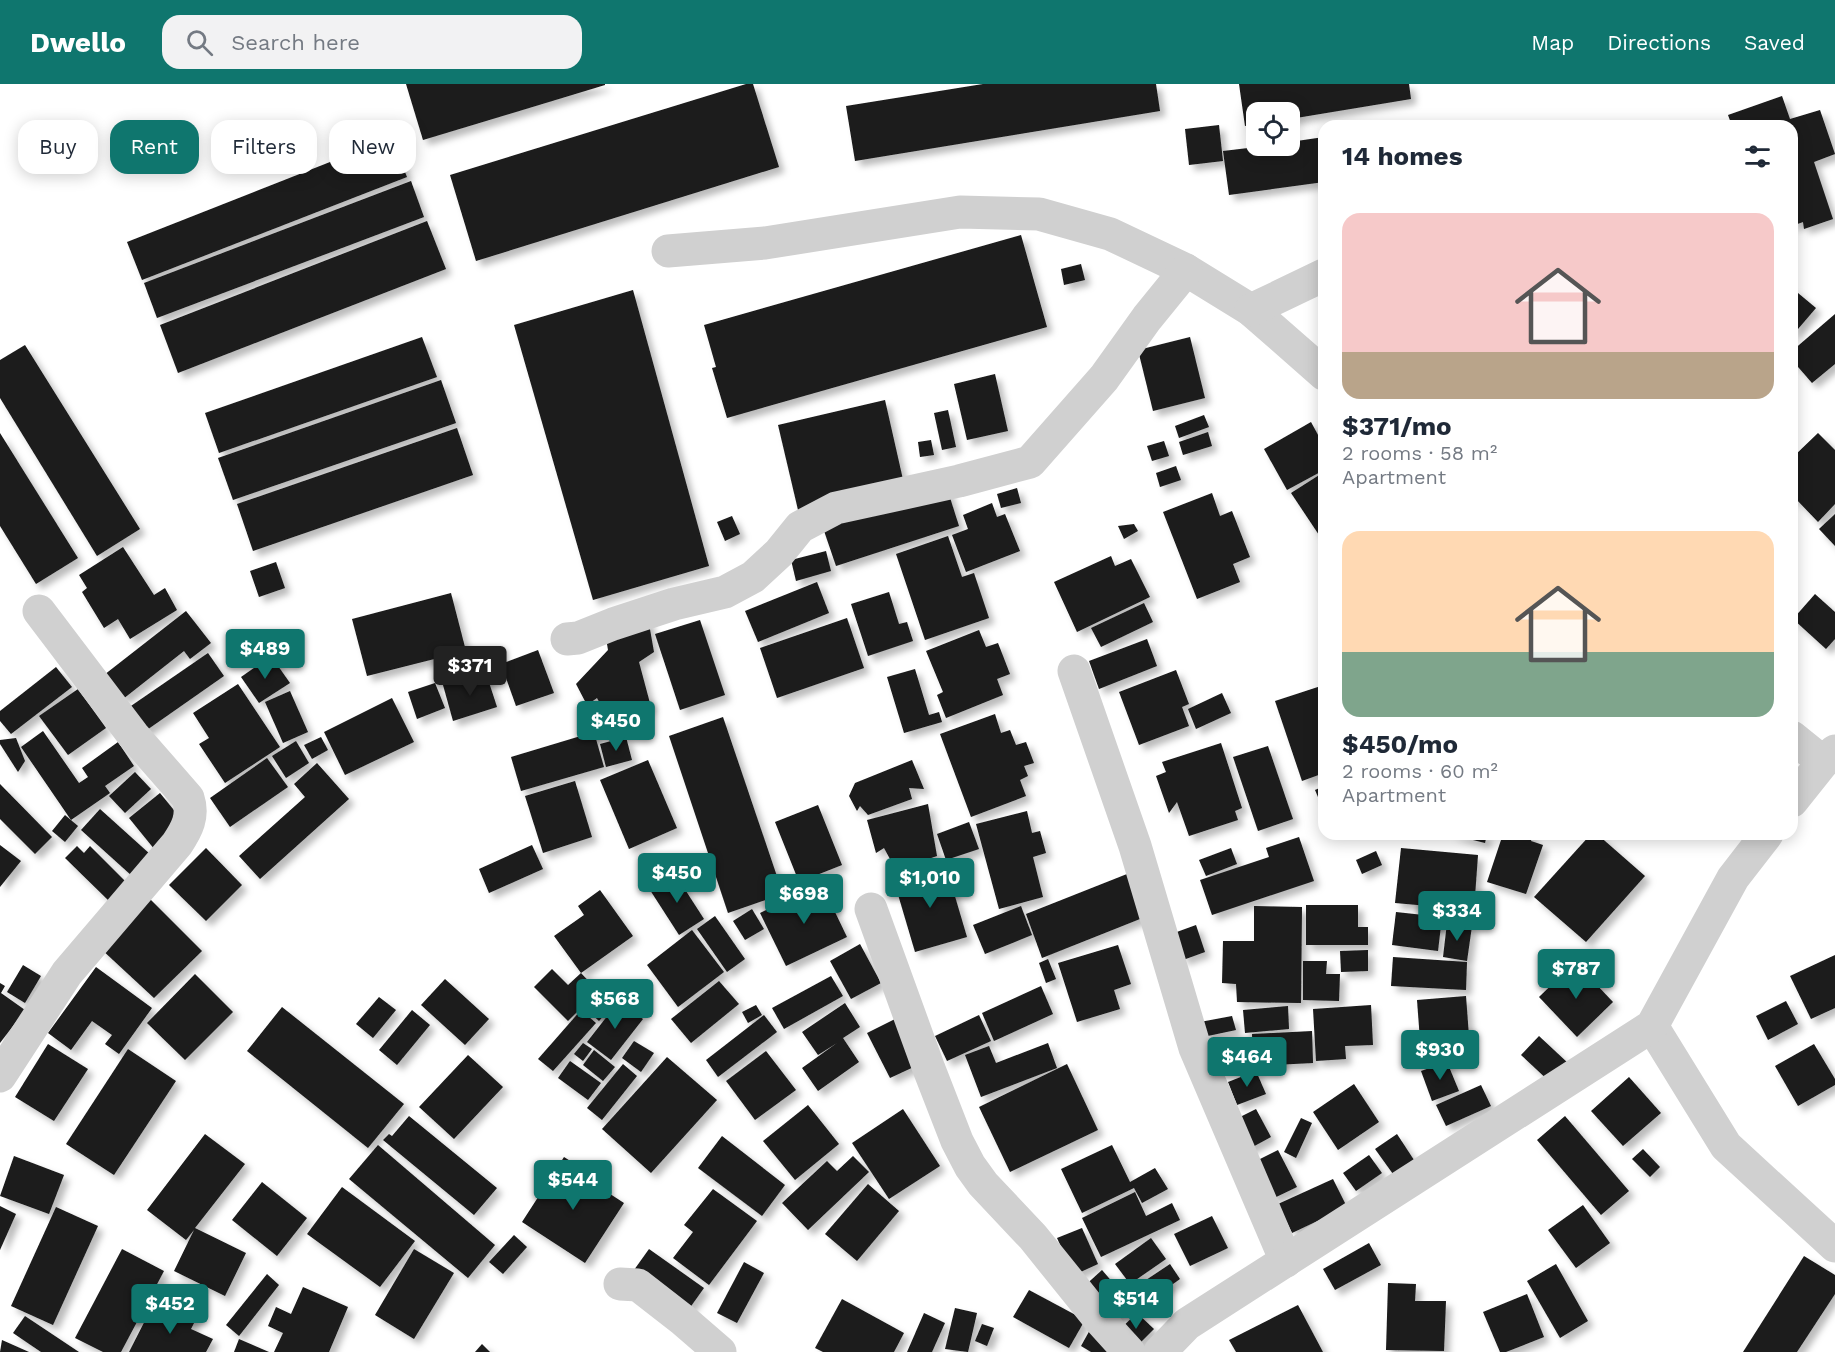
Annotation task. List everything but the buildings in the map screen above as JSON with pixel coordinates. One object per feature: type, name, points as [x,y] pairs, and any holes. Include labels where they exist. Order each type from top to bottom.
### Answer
[{"type":"street","points":[[668,251],[765,243],[960,212],[1039,214],[1110,234],[1186,270],[1251,310],[1318,369]]},
{"type":"street","points":[[567,639],[578,638],[674,604],[725,592],[753,577],[779,553],[800,527],[836,508],[959,481],[1030,462],[1104,378],[1147,318],[1186,270]]},
{"type":"street","points":[[1251,310],[1318,278]]},
{"type":"street","points":[[0,1076],[67,973],[177,844],[189,822],[192,810],[188,798],[134,735],[39,611]]},
{"type":"street","points":[[1074,671],[1135,846],[1195,1048],[1286,1261]]},
{"type":"street","points":[[1798,740],[1829,757],[1798,794]]},
{"type":"street","points":[[1160,1352],[1187,1324],[1652,1026],[1733,878],[1762,840]]},
{"type":"street","points":[[871,909],[957,1142],[970,1166],[983,1184],[1033,1237],[1129,1352]]},
{"type":"street","points":[[1652,1026],[1726,1146],[1835,1246]]},
{"type":"street","points":[[620,1284],[638,1285],[720,1352]]}]
